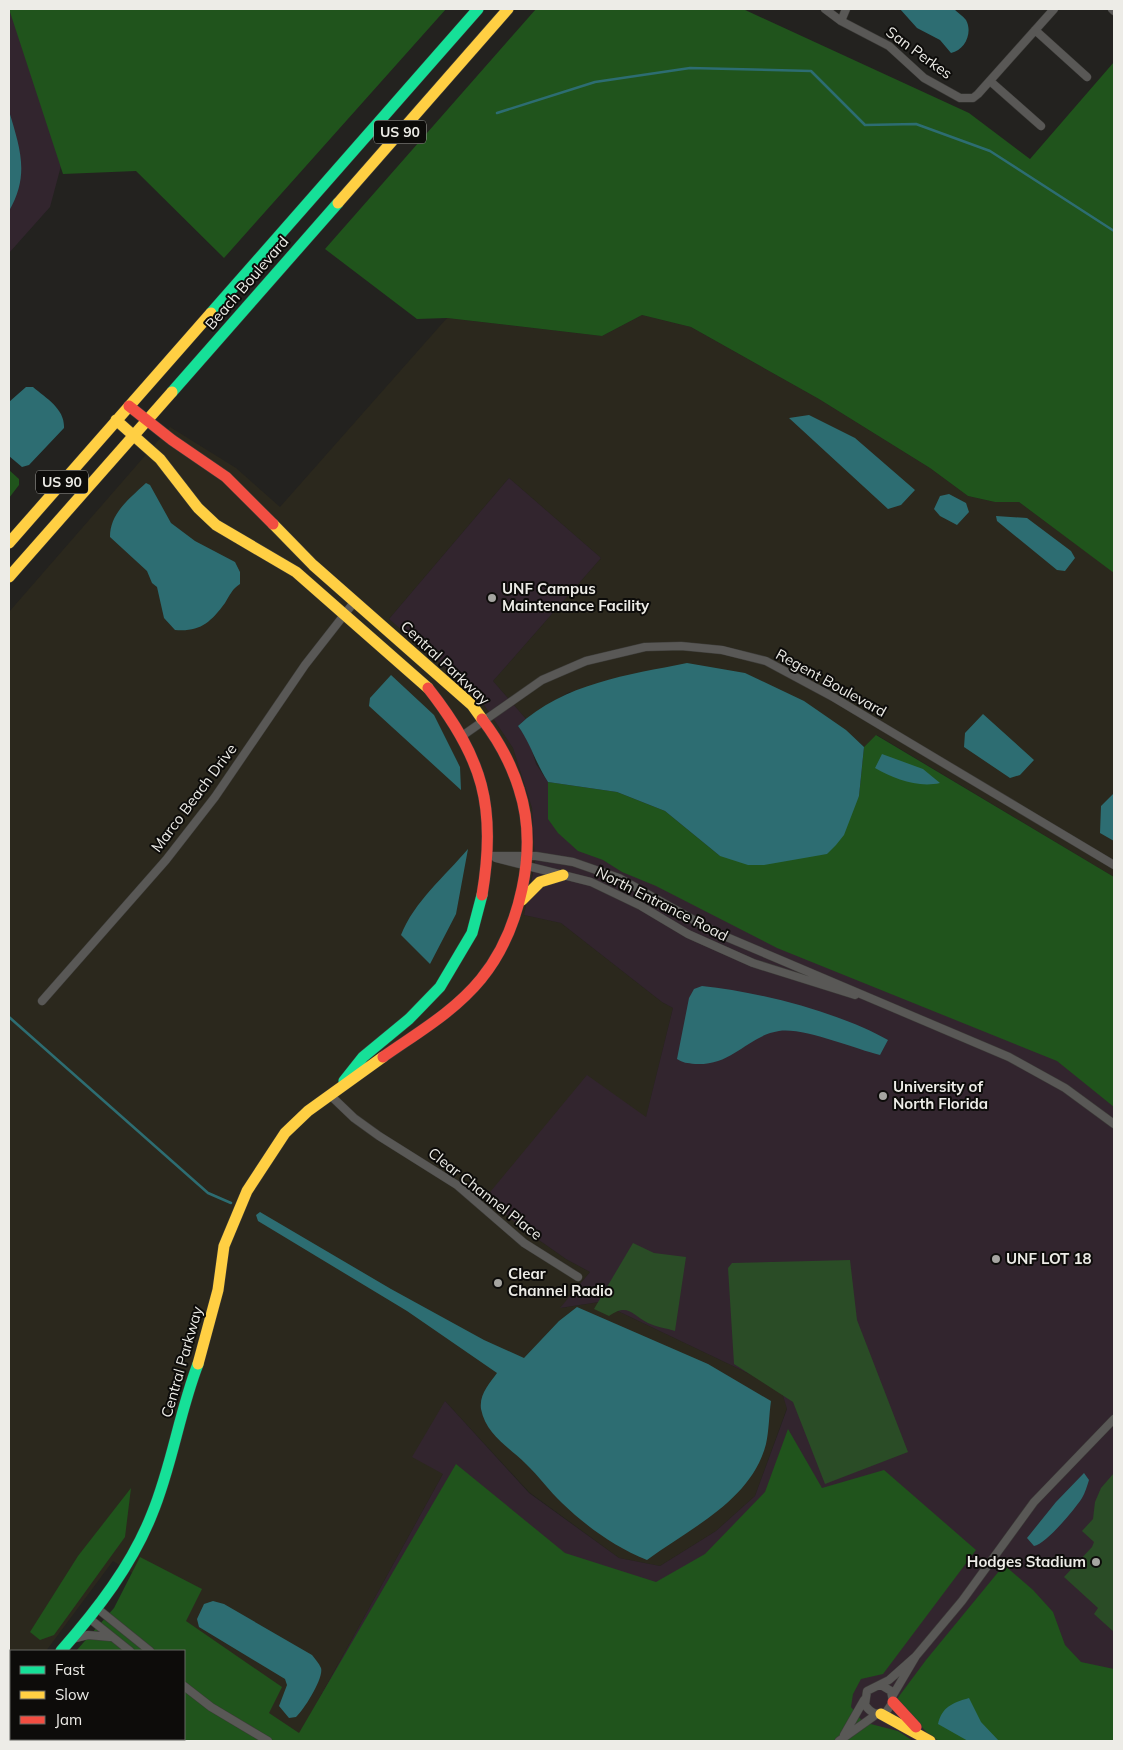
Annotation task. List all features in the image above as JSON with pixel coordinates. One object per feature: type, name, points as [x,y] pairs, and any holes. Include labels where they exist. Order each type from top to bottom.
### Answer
[{"type":"main road","name":"US 90","points":[[9,543],[478,9]]},
{"type":"main road","name":"Beach Boulevard","points":[[9,578],[508,9]]},
{"type":"main road","points":[[292,255],[288,238],[294,218]]},
{"type":"main road","points":[[266,250],[276,249],[292,255]]},
{"type":"main road","name":"Central Parkway","points":[[62,1650],[98,1609],[122,1573],[152,1515],[171,1459],[187,1393],[199,1362],[218,1290],[224,1246],[247,1191],[285,1133],[308,1111],[455,1006],[481,978],[498,953],[519,906],[526,861],[526,833],[520,791],[510,765],[485,721],[458,691],[313,565],[226,477],[172,440],[129,406]]},
{"type":"main road","name":"Central Parkway","points":[[116,420],[160,459],[198,508],[216,525],[296,572],[425,684],[451,717],[462,736],[483,788],[488,817],[490,856],[480,909],[469,940],[452,970],[427,1002],[364,1057],[334,1093]]},
{"type":"main road","points":[[519,906],[538,881],[544,878],[563,875]]},
{"type":"main road","points":[[893,1698],[928,1739]]},
{"type":"main road","points":[[879,1714],[928,1739]]},
{"type":"street","name":"San Perkes","points":[[825,9],[841,21],[889,46],[924,78],[960,98],[973,98],[1054,9]]},
{"type":"street","points":[[841,21],[846,9]]},
{"type":"street","points":[[1035,30],[1087,77]]},
{"type":"street","points":[[990,81],[1041,126]]},
{"type":"street","name":"Marco Beach Drive","points":[[42,1001],[166,860],[215,797],[305,665],[355,600]]},
{"type":"street","name":"Regent Boulevard","points":[[462,736],[542,680],[586,660],[645,647],[681,646],[722,650],[766,661],[833,697],[1114,865]]},
{"type":"street","name":"North Entrance Road","points":[[490,856],[526,861],[573,862],[619,878],[714,932],[1010,1057],[1065,1088],[1114,1124]]},
{"type":"street","name":"North Entrance Road","points":[[490,856],[526,861],[563,875],[591,882],[610,890],[688,934],[753,963],[876,1001]]},
{"type":"street","points":[[714,932],[720,939],[723,950]]},
{"type":"street","name":"Clear Channel Place","points":[[334,1093],[354,1118],[457,1185],[524,1243],[578,1276]]},
{"type":"street","points":[[842,1738],[864,1700],[867,1691],[871,1687],[881,1685],[916,1656],[962,1601],[1034,1502],[1114,1419]]},
{"type":"street","points":[[98,1609],[149,1650]]},
{"type":"street","points":[[90,1619],[129,1650]]},
{"type":"street","points":[[72,1639],[88,1635],[112,1637]]},
{"type":"street","points":[[842,1738],[890,1709],[893,1698],[916,1656]]},
{"type":"street","points":[[881,1685],[887,1687],[893,1698]]},
{"type":"street","points":[[185,1687],[211,1707],[268,1741]]},
{"type":"street","points":[[864,1700],[869,1710],[879,1714]]},
{"type":"shaded area","points":[[9,9],[76,110],[50,207],[9,253]]},
{"type":"shaded area","points":[[642,315],[691,327],[819,399],[930,468],[968,496],[995,502],[1019,502],[1114,572],[1114,877],[877,735],[864,747],[859,742],[569,692],[526,719],[493,681],[601,558],[509,478],[389,619],[478,696],[513,748],[532,808],[535,861],[524,915],[561,923],[662,1002],[673,1008],[646,1118],[519,1226],[566,1259],[590,1272],[561,1308],[599,1302],[781,1389],[787,1408],[755,1496],[716,1531],[660,1566],[619,1558],[529,1492],[445,1401],[443,1474],[296,1741],[185,1652],[138,1577],[113,1561],[47,1650],[10,1650],[9,1695],[9,612],[170,427],[236,468],[280,507],[447,318],[602,336]]},
{"type":"shaded area","name":"University of North Florida","points":[[509,478],[601,558],[493,681],[526,719],[518,726],[529,741],[536,764],[548,782],[548,794],[721,867],[1114,965],[1114,1741],[296,1741],[443,1474],[412,1457],[445,1401],[529,1493],[619,1558],[660,1566],[716,1531],[755,1496],[787,1409],[781,1389],[599,1302],[560,1308],[590,1272],[566,1259],[519,1226],[486,1197],[587,1075],[646,1117],[673,1008],[662,1002],[561,923],[524,915],[535,864],[532,808],[513,748],[478,696],[389,619]]},
{"type":"green space","points":[[9,9],[446,9],[224,258],[136,171],[63,174]]},
{"type":"green space","points":[[536,9],[743,9],[969,113],[1030,159],[1114,62],[1114,573],[1019,502],[995,502],[968,496],[930,468],[819,399],[691,327],[642,315],[602,336],[447,318],[417,319],[325,249]]},
{"type":"green space","points":[[9,470],[19,479],[19,485],[9,498]]},
{"type":"green space","points":[[876,735],[1114,877],[1114,1107],[1057,1061],[777,948],[656,886],[622,872],[603,860],[578,851],[558,833],[548,819],[548,782],[617,792],[665,811],[720,856],[827,854],[859,796],[864,747]]},
{"type":"green space","points":[[633,1243],[654,1253],[686,1257],[675,1331],[651,1324],[629,1311],[621,1310],[609,1316],[594,1309]]},
{"type":"green space","points":[[850,1260],[857,1320],[908,1452],[825,1484],[793,1402],[734,1364],[728,1268],[732,1263]]},
{"type":"green space","points":[[788,1429],[822,1488],[884,1470],[976,1550],[883,1674],[861,1679],[853,1694],[851,1707],[863,1722],[898,1731],[913,1741],[9,1741],[10,1722],[10,1740],[185,1740],[185,1650],[77,1650],[114,1608],[140,1557],[202,1589],[186,1621],[282,1687],[269,1713],[299,1733],[456,1464],[565,1553],[656,1582],[705,1554],[765,1492]]},
{"type":"green space","name":"Hodges Stadium","points":[[1114,1473],[1114,1632],[1094,1614],[1098,1608],[1064,1577],[1092,1547],[1094,1542],[1082,1531],[1093,1519],[1095,1502],[1101,1488]]},
{"type":"green space","points":[[131,1488],[125,1537],[54,1635],[40,1640],[30,1632],[78,1556]]},
{"type":"green space","points":[[1004,1565],[1033,1590],[1053,1612],[1065,1645],[1081,1662],[1114,1669],[1114,1741],[939,1741],[929,1735],[897,1699],[926,1660]]},
{"type":"water","points":[[900,9],[954,9],[966,20],[968,25],[968,35],[964,45],[951,53],[940,40],[917,28]]},
{"type":"water","points":[[9,111],[17,137],[21,173],[15,198],[9,211]]},
{"type":"water","points":[[26,387],[33,387],[54,405],[62,415],[64,428],[29,465],[22,467],[9,456],[9,402]]},
{"type":"water","points":[[809,415],[855,438],[915,490],[901,505],[888,509],[789,418]]},
{"type":"water","points":[[146,483],[150,485],[171,523],[195,541],[235,562],[240,572],[240,584],[233,590],[214,616],[198,628],[175,630],[164,618],[157,587],[152,583],[147,571],[110,537],[113,521],[117,514],[127,501]]},
{"type":"water","points":[[949,494],[966,503],[969,512],[957,525],[940,516],[934,509],[940,496]]},
{"type":"water","points":[[996,516],[1027,518],[1071,551],[1075,558],[1065,571],[1057,570],[997,521]]},
{"type":"water","points":[[687,663],[745,673],[804,701],[846,730],[864,747],[859,796],[844,835],[827,854],[764,865],[748,865],[720,856],[665,811],[617,792],[548,782],[518,726],[536,711],[576,690],[620,677]]},
{"type":"water","points":[[391,675],[434,715],[460,767],[461,790],[369,706],[370,698]]},
{"type":"water","points":[[983,714],[1034,760],[1020,775],[1010,778],[964,747],[965,733]]},
{"type":"water","points":[[882,754],[923,769],[940,783],[915,783],[898,779],[882,772],[875,768]]},
{"type":"water","points":[[1114,793],[1114,841],[1100,833],[1101,806]]},
{"type":"water","points":[[468,849],[456,914],[430,964],[401,935],[422,900]]},
{"type":"water","points":[[702,986],[749,993],[798,1005],[846,1021],[888,1040],[880,1055],[815,1035],[779,1031],[768,1034],[720,1060],[695,1064],[683,1062],[677,1059],[689,998],[694,989]]},
{"type":"water","points":[[260,1212],[391,1289],[484,1340],[524,1358],[559,1321],[577,1307],[708,1364],[771,1401],[766,1444],[758,1464],[747,1482],[733,1497],[700,1524],[647,1560],[635,1555],[602,1536],[581,1520],[493,1433],[484,1418],[481,1404],[486,1389],[497,1373],[407,1311],[258,1221],[256,1215]]},
{"type":"water","points":[[1084,1473],[1089,1480],[1082,1498],[1053,1533],[1034,1546],[1027,1538],[1056,1502]]},
{"type":"water","points":[[213,1601],[224,1604],[312,1655],[318,1663],[321,1673],[317,1686],[296,1717],[289,1718],[279,1706],[287,1685],[285,1679],[199,1627],[197,1619],[204,1604]]},
{"type":"water","points":[[969,1698],[981,1722],[999,1741],[968,1741],[938,1724],[942,1713],[949,1706]]},
{"type":"waterway","points":[[497,113],[595,82],[690,68],[811,71],[865,125],[916,124],[990,151],[1114,231]]},
{"type":"waterway","points":[[9,1017],[208,1193],[231,1203]]},
{"type":"traffic: fast","points":[[211,313],[478,9]]},
{"type":"traffic: fast","points":[[172,392],[338,203]]},
{"type":"traffic: fast","points":[[344,1081],[363,1057],[409,1019],[440,987],[472,933],[482,895]]},
{"type":"traffic: fast","points":[[62,1650],[88,1619],[124,1569],[144,1533],[159,1496],[198,1364]]},
{"type":"traffic: slow","points":[[338,203],[508,9]]},
{"type":"traffic: slow","points":[[9,543],[211,313]]},
{"type":"traffic: slow","points":[[9,577],[172,392]]},
{"type":"traffic: slow","points":[[116,420],[160,459],[198,508],[216,525],[296,572],[428,688]]},
{"type":"traffic: slow","points":[[273,524],[313,565],[472,705],[482,719]]},
{"type":"traffic: slow","points":[[522,900],[540,882],[563,875]]},
{"type":"traffic: slow","points":[[198,1364],[218,1290],[224,1246],[247,1191],[285,1133],[308,1111],[383,1057]]},
{"type":"traffic: slow","points":[[881,1714],[930,1741]]},
{"type":"traffic: jam","points":[[129,406],[172,440],[226,477],[273,524]]},
{"type":"traffic: jam","points":[[428,688],[447,713],[462,738],[473,761],[481,785],[486,809],[488,835],[482,895]]},
{"type":"traffic: jam","points":[[383,1057],[447,1012],[470,991],[495,960],[515,914],[526,863],[527,837],[525,812],[516,779],[508,761],[482,719]]},
{"type":"traffic: jam","points":[[893,1702],[916,1727]]},
{"type":"place","name":"UNF Campus Maintenance Facility","points":[[492,598]]},
{"type":"place","name":"University of North Florida","points":[[883,1096]]},
{"type":"place","name":"UNF LOT 18","points":[[996,1259]]},
{"type":"place","name":"Clear Channel Radio","points":[[498,1283]]},
{"type":"place","name":"Hodges Stadium","points":[[1096,1562]]}]
